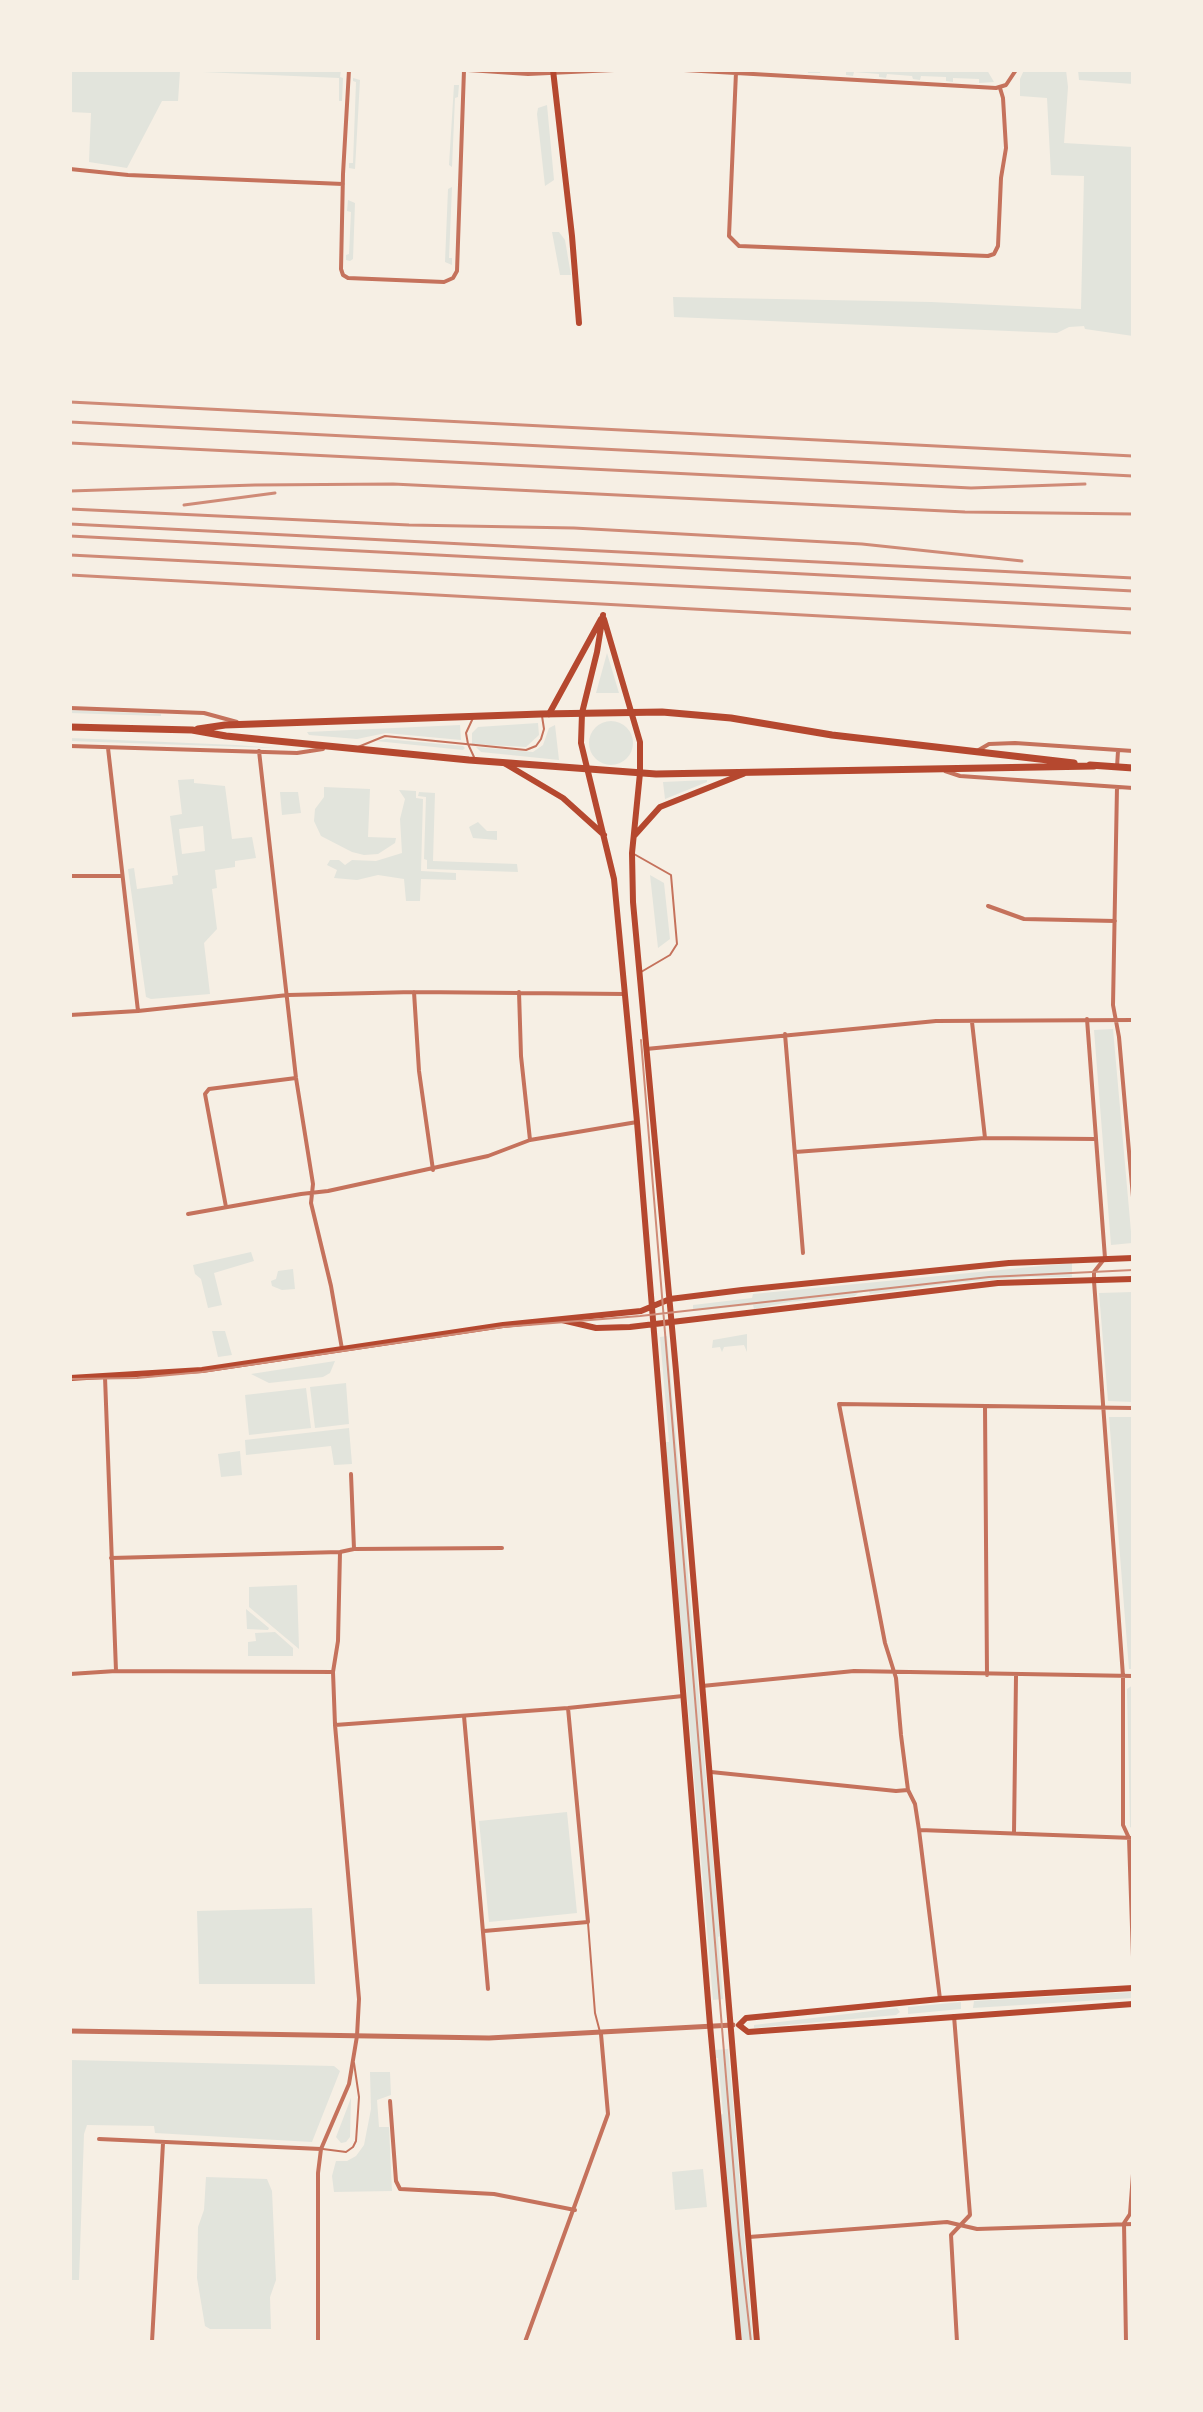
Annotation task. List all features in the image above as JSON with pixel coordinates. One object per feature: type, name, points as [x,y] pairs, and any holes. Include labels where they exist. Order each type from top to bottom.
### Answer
[{"type":"main road","points":[[553,72],[579,323]]},
{"type":"main road","points":[[603,615],[640,742],[632,853],[640,972],[757,2342]]},
{"type":"main road","points":[[603,615],[582,713],[581,743],[614,879],[739,2342]]},
{"type":"main road","points":[[545,714],[603,615]]},
{"type":"main road","points":[[70,727],[192,730],[243,724],[633,712],[731,718],[832,735],[1094,766]]},
{"type":"main road","points":[[192,730],[476,761],[640,773],[1133,768]]},
{"type":"main road","points":[[504,763],[563,798],[604,835]]},
{"type":"main road","points":[[634,836],[660,807],[750,771]]},
{"type":"main road","points":[[70,1376],[105,1377],[202,1370],[503,1325],[652,1307],[670,1299],[1009,1263],[1133,1258]]},
{"type":"main road","points":[[562,1320],[596,1328],[653,1325],[998,1283],[1133,1279]]},
{"type":"main road","points":[[1133,1988],[940,1999],[746,2018],[739,2025],[748,2032],[1133,2004]]},
{"type":"main road","points":[[900,2003],[904,2013],[900,2020]]},
{"type":"street","points":[[349,70],[343,184],[343,275],[348,278],[441,282],[453,278],[457,271],[466,70],[614,70]]},
{"type":"street","points":[[684,70],[1000,88],[1016,70]]},
{"type":"street","points":[[736,72],[729,236],[739,246],[994,254],[998,246],[1001,178],[1006,148],[1000,88]]},
{"type":"street","points":[[70,169],[128,175],[343,184]]},
{"type":"street","points":[[70,708],[204,713],[243,724]]},
{"type":"street","points":[[974,752],[989,744],[1015,743],[1133,751]]},
{"type":"street","points":[[70,746],[297,753],[340,746]]},
{"type":"street","points":[[108,748],[138,1011]]},
{"type":"street","points":[[259,751],[296,1078],[313,1184],[311,1203],[342,1349]]},
{"type":"street","points":[[1117,767],[1118,751]]},
{"type":"street","points":[[935,768],[960,776],[1133,788]]},
{"type":"street","points":[[1117,787],[1113,1005],[1133,1197]]},
{"type":"street","points":[[70,876],[121,876]]},
{"type":"street","points":[[988,906],[1024,919],[1115,921]]},
{"type":"street","points":[[414,992],[419,1071],[433,1170]]},
{"type":"street","points":[[70,1015],[288,995],[414,992],[625,994]]},
{"type":"street","points":[[519,992],[521,1056],[530,1140]]},
{"type":"street","points":[[1087,1019],[1105,1258],[1094,1272],[1094,1281],[1123,1676],[1123,1825],[1131,1838],[1133,1957]]},
{"type":"street","points":[[646,1049],[936,1021],[1133,1020]]},
{"type":"street","points":[[972,1022],[985,1138]]},
{"type":"street","points":[[785,1034],[803,1253]]},
{"type":"street","points":[[226,1207],[205,1094],[209,1089],[296,1078]]},
{"type":"street","points":[[188,1214],[433,1170],[488,1156],[530,1140],[637,1122]]},
{"type":"street","points":[[795,1152],[985,1138],[1095,1139]]},
{"type":"street","points":[[105,1377],[116,1671]]},
{"type":"street","points":[[940,1999],[919,1830],[915,1804],[908,1790],[896,1679],[892,1672],[839,1404],[1133,1408]]},
{"type":"street","points":[[985,1406],[987,1675]]},
{"type":"street","points":[[351,1474],[354,1549]]},
{"type":"street","points":[[111,1558],[340,1552],[354,1549],[502,1548]]},
{"type":"street","points":[[318,2342],[318,2173],[321,2149],[349,2084],[357,2036],[359,1994],[335,1725],[333,1672],[338,1641],[340,1552]]},
{"type":"street","points":[[70,1674],[116,1671],[333,1672]]},
{"type":"street","points":[[702,1686],[814,1674],[892,1672],[1133,1676]]},
{"type":"street","points":[[1014,1833],[1016,1676]]},
{"type":"street","points":[[335,1725],[568,1708],[683,1696]]},
{"type":"street","points":[[484,1931],[588,1922],[568,1708]]},
{"type":"street","points":[[464,1716],[488,1989]]},
{"type":"street","points":[[708,1772],[898,1792],[908,1790]]},
{"type":"street","points":[[919,1830],[1131,1838]]},
{"type":"street","points":[[954,2015],[970,2215],[951,2235],[957,2342]]},
{"type":"street","points":[[70,2031],[489,2038],[739,2025]]},
{"type":"street","points":[[525,2342],[608,2114],[601,2034]]},
{"type":"street","points":[[390,2101],[396,2181],[400,2189],[494,2194],[575,2210]]},
{"type":"street","points":[[99,2139],[321,2149]]},
{"type":"street","points":[[152,2342],[163,2143]]},
{"type":"street","points":[[1126,2342],[1124,2223],[1130,2214],[1133,2174]]},
{"type":"street","points":[[748,2237],[947,2222],[977,2229],[1133,2224]]},
{"type":"lane","points":[[357,747],[385,736],[526,750],[536,746],[544,729],[545,714]]},
{"type":"lane","points":[[473,717],[466,733],[476,761]]},
{"type":"lane","points":[[632,853],[671,875],[677,944],[670,955],[640,972]]},
{"type":"lane","points":[[588,1922],[595,2013],[601,2034]]},
{"type":"lane","points":[[321,2149],[346,2152],[356,2141],[359,2097],[354,2060]]},
{"type":"shaded area","points":[[70,70],[341,70],[342,101],[339,101],[339,78],[180,71],[178,101],[162,101],[127,168],[89,162],[91,113],[70,112]]},
{"type":"shaded area","points":[[821,70],[987,70],[994,82],[979,83],[979,79],[953,78],[953,82],[946,81],[946,77],[921,76],[920,80],[912,76],[887,74],[886,78],[879,77],[879,74],[854,72],[853,76],[846,75],[846,72]]},
{"type":"shaded area","points":[[1024,70],[1066,70],[1068,87],[1064,143],[1133,147],[1133,336],[1085,329],[1084,326],[1069,327],[1057,333],[674,317],[673,297],[931,302],[1081,309],[1084,176],[1051,175],[1047,98],[1020,96],[1020,79]]},
{"type":"shaded area","points":[[1078,70],[1133,70],[1133,84],[1079,80]]},
{"type":"shaded area","points":[[353,78],[360,80],[355,169],[349,168],[349,163],[353,163],[356,82]]},
{"type":"shaded area","points":[[454,85],[459,85],[458,97],[455,98],[452,167],[449,165]]},
{"type":"shaded area","points":[[547,105],[554,180],[545,186],[537,114],[538,108]]},
{"type":"shaded area","points":[[452,187],[449,258],[452,258],[452,265],[445,262],[448,189]]},
{"type":"shaded area","points":[[348,200],[355,203],[353,259],[350,261],[346,260],[351,212],[347,211]]},
{"type":"shaded area","points":[[552,232],[559,232],[565,240],[571,275],[560,275]]},
{"type":"shaded area","points":[[607,653],[619,693],[596,693]]},
{"type":"shaded area","points":[[70,710],[161,714],[161,716],[70,713]]},
{"type":"shaded area","points":[[611,721],[626,728],[633,743],[626,758],[611,765],[596,758],[589,743],[596,728]]},
{"type":"shaded area","points":[[538,723],[539,735],[526,747],[472,744],[472,733],[478,727]]},
{"type":"shaded area","points":[[460,725],[461,740],[386,733],[357,739],[309,735],[307,732]]},
{"type":"shaded area","points":[[555,725],[559,760],[481,752],[476,747],[533,752],[543,745],[549,728]]},
{"type":"shaded area","points":[[70,738],[236,745],[275,748],[70,741]]},
{"type":"shaded area","points":[[386,739],[463,746],[465,748],[376,741]]},
{"type":"shaded area","points":[[194,779],[194,783],[225,786],[232,839],[252,837],[256,858],[235,861],[235,867],[215,870],[217,888],[212,889],[217,929],[204,943],[210,994],[151,999],[146,997],[128,869],[134,868],[137,889],[173,884],[172,876],[178,875],[170,816],[182,814],[178,780]],"holes":[[[203,826],[205,851],[182,854],[179,829]]]},
{"type":"shaded area","points":[[663,782],[707,782],[665,799]]},
{"type":"shaded area","points":[[324,787],[370,789],[368,837],[396,838],[395,843],[378,854],[364,855],[321,836],[314,821],[315,809],[324,797]]},
{"type":"shaded area","points":[[399,790],[416,791],[416,798],[423,799],[421,871],[456,873],[456,880],[421,879],[420,901],[406,901],[404,879],[378,875],[357,880],[334,878],[337,870],[327,865],[330,860],[339,860],[345,865],[352,860],[376,861],[402,853],[400,819],[405,799]]},
{"type":"shaded area","points":[[280,792],[298,792],[301,813],[282,815]]},
{"type":"shaded area","points":[[419,792],[435,793],[433,861],[517,864],[518,872],[427,869],[427,860],[424,859],[426,797],[418,796]]},
{"type":"shaded area","points":[[478,822],[487,831],[497,831],[497,840],[473,838],[469,827]]},
{"type":"shaded area","points":[[650,875],[664,883],[670,939],[658,948]]},
{"type":"shaded area","points":[[1113,1029],[1132,1243],[1111,1245],[1094,1030]]},
{"type":"shaded area","points":[[251,1252],[254,1261],[214,1273],[222,1305],[208,1308],[201,1279],[195,1274],[193,1265]]},
{"type":"shaded area","points":[[1072,1263],[1072,1277],[955,1283],[870,1294],[869,1291],[855,1296],[789,1302],[754,1309],[753,1305],[693,1311],[693,1305],[752,1298],[753,1294]]},
{"type":"shaded area","points":[[293,1269],[295,1289],[282,1290],[272,1286],[271,1281],[276,1279],[278,1271]]},
{"type":"shaded area","points":[[1133,1292],[1133,1402],[1108,1401],[1099,1293]]},
{"type":"shaded area","points":[[212,1331],[225,1331],[232,1355],[218,1357]]},
{"type":"shaded area","points":[[747,1334],[747,1352],[744,1345],[724,1347],[722,1352],[720,1347],[712,1348],[713,1340]]},
{"type":"shaded area","points":[[667,1336],[720,1936],[723,1999],[713,2000],[668,1473],[666,1442],[669,1442],[660,1337]]},
{"type":"shaded area","points":[[335,1361],[330,1373],[323,1377],[269,1383],[251,1374]]},
{"type":"shaded area","points":[[346,1383],[349,1424],[315,1428],[310,1387]]},
{"type":"shaded area","points":[[306,1388],[311,1428],[249,1435],[245,1395]]},
{"type":"shaded area","points":[[1109,1417],[1133,1417],[1133,1669],[1129,1669]]},
{"type":"shaded area","points":[[349,1428],[352,1464],[334,1465],[331,1446],[246,1455],[245,1440]]},
{"type":"shaded area","points":[[240,1451],[242,1475],[221,1477],[218,1454]]},
{"type":"shaded area","points":[[297,1585],[299,1649],[249,1607],[249,1587]]},
{"type":"shaded area","points":[[246,1609],[269,1628],[268,1630],[247,1629]]},
{"type":"shaded area","points":[[275,1632],[293,1648],[293,1656],[248,1656],[248,1642],[256,1641],[255,1633]]},
{"type":"shaded area","points":[[1133,1685],[1133,1829],[1130,1827],[1127,1689]]},
{"type":"shaded area","points":[[567,1812],[577,1913],[489,1922],[479,1821]]},
{"type":"shaded area","points":[[312,1908],[315,1984],[199,1984],[197,1911]]},
{"type":"shaded area","points":[[1133,1992],[1133,1998],[973,2008],[974,2001]]},
{"type":"shaded area","points":[[961,2002],[961,2009],[908,2014],[908,2007]]},
{"type":"shaded area","points":[[897,2008],[900,2012],[896,2015],[754,2028],[754,2025]]},
{"type":"shaded area","points":[[728,2049],[753,2342],[742,2342],[720,2115],[723,2114],[715,2050]]},
{"type":"shaded area","points":[[70,2060],[334,2066],[340,2071],[312,2142],[155,2133],[154,2126],[87,2125],[84,2134],[79,2280],[70,2280]]},
{"type":"shaded area","points":[[370,2072],[390,2072],[391,2095],[377,2100],[379,2127],[389,2127],[392,2191],[334,2192],[332,2176],[336,2161],[347,2161],[356,2156],[364,2145],[371,2109]]},
{"type":"shaded area","points":[[351,2098],[350,2137],[341,2143],[336,2137]]},
{"type":"shaded area","points":[[703,2169],[707,2207],[675,2210],[672,2172]]},
{"type":"shaded area","points":[[206,2177],[267,2179],[272,2191],[276,2280],[270,2297],[271,2329],[210,2329],[205,2326],[197,2278],[198,2227],[204,2210]]},
{"type":"tram line","points":[[641,1040],[739,2235],[751,2342]]},
{"type":"tram line","points":[[70,1379],[137,1378],[202,1372],[503,1327],[640,1316],[989,1277],[1133,1270]]},
{"type":"railway","points":[[70,402],[1133,456]]},
{"type":"railway","points":[[70,422],[1133,476]]},
{"type":"railway","points":[[70,443],[971,488],[1085,484]]},
{"type":"railway","points":[[70,491],[393,484],[965,512],[1133,514]]},
{"type":"railway","points":[[184,505],[275,493]]},
{"type":"railway","points":[[70,509],[409,525],[574,528],[862,544],[1022,561]]},
{"type":"railway","points":[[70,524],[1133,578]]},
{"type":"railway","points":[[70,536],[1133,591]]},
{"type":"railway","points":[[70,555],[1133,609]]},
{"type":"railway","points":[[70,575],[1133,633]]}]
